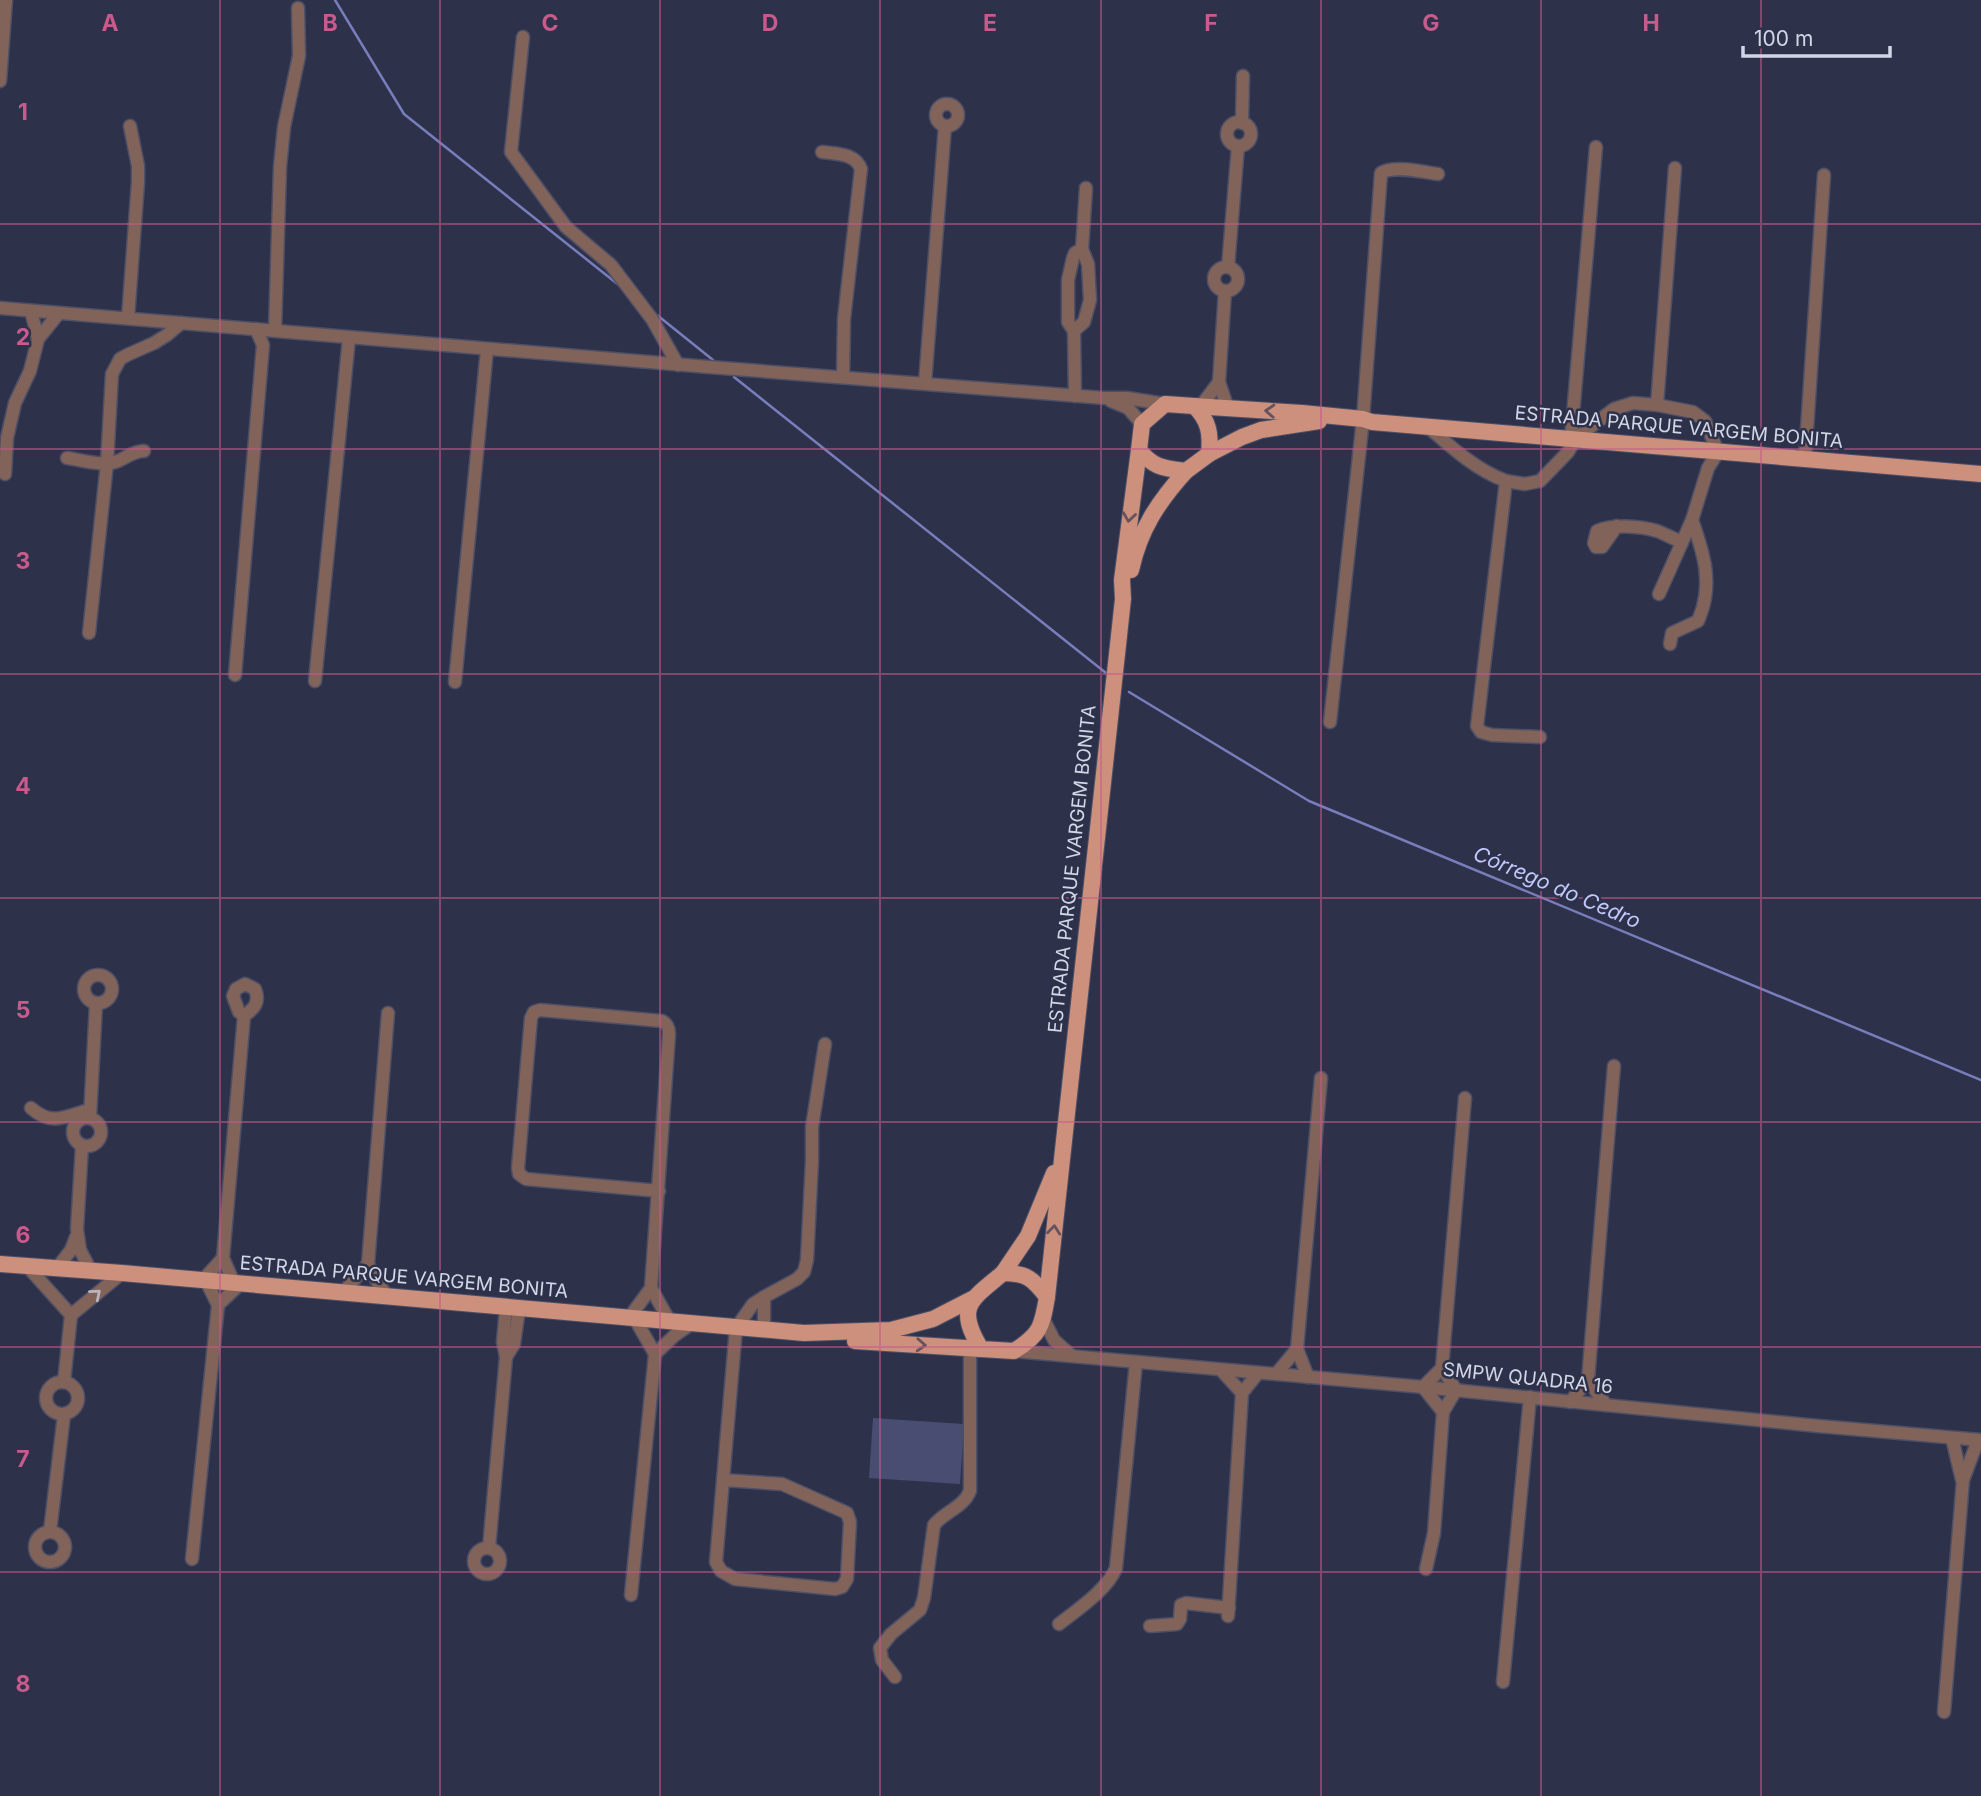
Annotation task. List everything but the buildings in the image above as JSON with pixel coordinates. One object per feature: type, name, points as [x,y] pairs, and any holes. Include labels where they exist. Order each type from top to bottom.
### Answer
[{"type":"main road","points":[[1165,404],[1197,406],[1210,431],[1209,454],[1186,471],[1160,468],[1139,450],[1142,424],[1165,404]]},
{"type":"main road","name":"ESTRADA PARQUE VARGEM BONITA","points":[[1197,406],[1302,413],[1366,422]]},
{"type":"main road","name":"ESTRADA PARQUE VARGEM BONITA","points":[[1209,454],[1261,430],[1318,421],[1366,422],[1981,474]]},
{"type":"main road","name":"ESTRADA PARQUE VARGEM BONITA","points":[[1047,1297],[1123,599],[1123,572],[1139,450]]},
{"type":"main road","name":"ESTRADA PARQUE VARGEM BONITA","points":[[1123,599],[1139,541],[1147,523],[1157,505],[1186,471]]},
{"type":"main road","name":"ESTRADA PARQUE VARGEM BONITA","points":[[1003,1273],[1028,1236],[1049,1188],[1063,1143]]},
{"type":"main road","name":"ESTRADA PARQUE VARGEM BONITA","points":[[0,1264],[804,1333],[872,1332],[907,1327],[933,1320],[972,1299]]},
{"type":"main road","points":[[1003,1273],[1027,1276],[1047,1297],[1041,1326],[1035,1335],[1014,1351],[975,1349],[968,1310],[972,1299],[1003,1273]]},
{"type":"main road","name":"ESTRADA PARQUE VARGEM BONITA","points":[[804,1333],[823,1338],[975,1349]]},
{"type":"street","points":[[0,81],[6,0]]},
{"type":"street","points":[[263,345],[276,330],[280,167],[284,127],[299,56],[298,8]]},
{"type":"street","points":[[523,37],[511,152],[566,227],[611,265],[652,319],[678,365]]},
{"type":"street","points":[[1228,409],[1219,382],[1225,291],[1235,287],[1238,280],[1237,273],[1228,267],[1238,146],[1230,142],[1227,134],[1230,126],[1237,122],[1242,123],[1243,76]]},
{"type":"street","points":[[128,318],[138,182],[138,166],[130,126]]},
{"type":"street","points":[[925,383],[945,126]]},
{"type":"street","points":[[1427,426],[1491,475],[1506,481],[1525,484],[1540,481],[1568,452],[1574,438],[1596,147]]},
{"type":"street","points":[[822,152],[850,156],[856,159],[861,169],[844,319],[843,377]]},
{"type":"street","points":[[1657,405],[1675,168]]},
{"type":"street","points":[[1330,722],[1366,422],[1381,173],[1394,169],[1438,174]]},
{"type":"street","points":[[1805,459],[1824,175]]},
{"type":"street","points":[[1074,331],[1084,321],[1090,300],[1088,264],[1082,249],[1086,188]]},
{"type":"street","points":[[1075,396],[1074,331],[1068,321],[1069,280],[1075,253],[1082,249]]},
{"type":"street","points":[[0,308],[678,365],[1127,398],[1165,404]]},
{"type":"street","points":[[31,311],[38,339]]},
{"type":"street","points":[[5,474],[9,423],[15,403],[30,371],[38,339],[59,313]]},
{"type":"street","points":[[89,633],[115,367],[127,355],[154,343],[181,323]]},
{"type":"street","points":[[235,675],[263,345],[256,329]]},
{"type":"street","points":[[315,681],[349,338]]},
{"type":"street","points":[[455,682],[487,349]]},
{"type":"street","points":[[1197,406],[1219,382]]},
{"type":"street","points":[[1104,398],[1128,408],[1142,424]]},
{"type":"street","points":[[1574,438],[1614,409],[1633,403],[1693,412],[1705,421],[1718,452],[1708,468],[1692,520],[1659,594]]},
{"type":"street","points":[[67,458],[107,463],[144,451]]},
{"type":"street","points":[[1506,481],[1477,726],[1480,732],[1492,735],[1540,737]]},
{"type":"street","points":[[1670,644],[1672,633],[1699,621],[1704,606],[1707,567],[1692,520]]},
{"type":"street","points":[[1617,526],[1658,531],[1682,542]]},
{"type":"street","points":[[90,1113],[96,1004]]},
{"type":"street","points":[[631,1595],[655,1354],[632,1318],[652,1289],[659,1191],[669,1034],[667,1025],[662,1021],[540,1010],[534,1012],[531,1018],[519,1174],[526,1178],[659,1191]]},
{"type":"street","points":[[388,1013],[368,1264],[388,1297]]},
{"type":"street","points":[[192,1559],[218,1305],[205,1281],[223,1258],[244,1016]]},
{"type":"street","points":[[723,1480],[784,1484],[847,1513],[850,1522],[845,1584],[835,1589],[735,1579],[718,1568],[716,1562],[723,1480],[736,1328],[753,1304],[797,1279],[804,1272],[807,1260],[812,1127],[825,1044]]},
{"type":"street","points":[[1570,1402],[1588,1380],[1614,1066]]},
{"type":"street","points":[[1308,1377],[1297,1349],[1321,1078]]},
{"type":"street","points":[[1426,1569],[1434,1533],[1443,1412],[1456,1390],[1442,1368],[1465,1098]]},
{"type":"street","points":[[31,1108],[39,1115],[51,1119],[90,1113]]},
{"type":"street","points":[[90,1113],[74,1124],[72,1132],[75,1140],[82,1146],[77,1229],[80,1250],[91,1271]]},
{"type":"street","points":[[57,1268],[71,1250],[77,1229]]},
{"type":"street","points":[[218,1305],[237,1284],[223,1258]]},
{"type":"street","points":[[343,1293],[368,1264]]},
{"type":"street","points":[[27,1266],[71,1315]]},
{"type":"street","points":[[64,1382],[71,1315],[122,1273]]},
{"type":"street","points":[[652,1289],[670,1322]]},
{"type":"street","points":[[764,1297],[764,1329]]},
{"type":"street","points":[[489,1548],[506,1357],[503,1342],[513,1308]]},
{"type":"street","points":[[1043,1318],[1054,1340],[1072,1357]]},
{"type":"street","points":[[655,1354],[691,1324]]},
{"type":"street","points":[[895,1677],[882,1660],[880,1648],[891,1634],[920,1610],[934,1525],[964,1502],[970,1491],[975,1349]]},
{"type":"street","points":[[1276,1374],[1297,1349]]},
{"type":"street","name":"SMPW QUADRA 16","points":[[1014,1351],[1979,1440]]},
{"type":"street","points":[[1059,1624],[1110,1579],[1116,1568],[1136,1362]]},
{"type":"street","points":[[1442,1368],[1423,1387],[1443,1412]]},
{"type":"street","points":[[1221,1370],[1242,1393]]},
{"type":"street","points":[[1150,1626],[1177,1624],[1181,1605],[1186,1602],[1228,1612],[1242,1393],[1258,1373]]},
{"type":"street","points":[[1588,1380],[1606,1405]]},
{"type":"street","points":[[64,1382],[73,1386],[78,1394],[78,1403],[73,1411],[64,1415],[55,1414],[48,1408],[45,1398],[48,1389],[55,1383],[64,1382]]},
{"type":"street","points":[[1503,1682],[1530,1397]]},
{"type":"street","points":[[50,1531],[64,1415]]},
{"type":"street","points":[[1952,1438],[1963,1480]]},
{"type":"street","points":[[1944,1712],[1963,1480],[1979,1440]]},
{"type":"shaded area","points":[[873,1418],[964,1424],[960,1484],[869,1478]]},
{"type":"waterway","points":[[335,0],[404,114],[620,286]]},
{"type":"waterway","points":[[657,315],[713,360]]},
{"type":"waterway","points":[[734,377],[1106,673]]},
{"type":"waterway","name":"Córrego do Cedro","points":[[1129,692],[1309,801],[1981,1080]]}]
